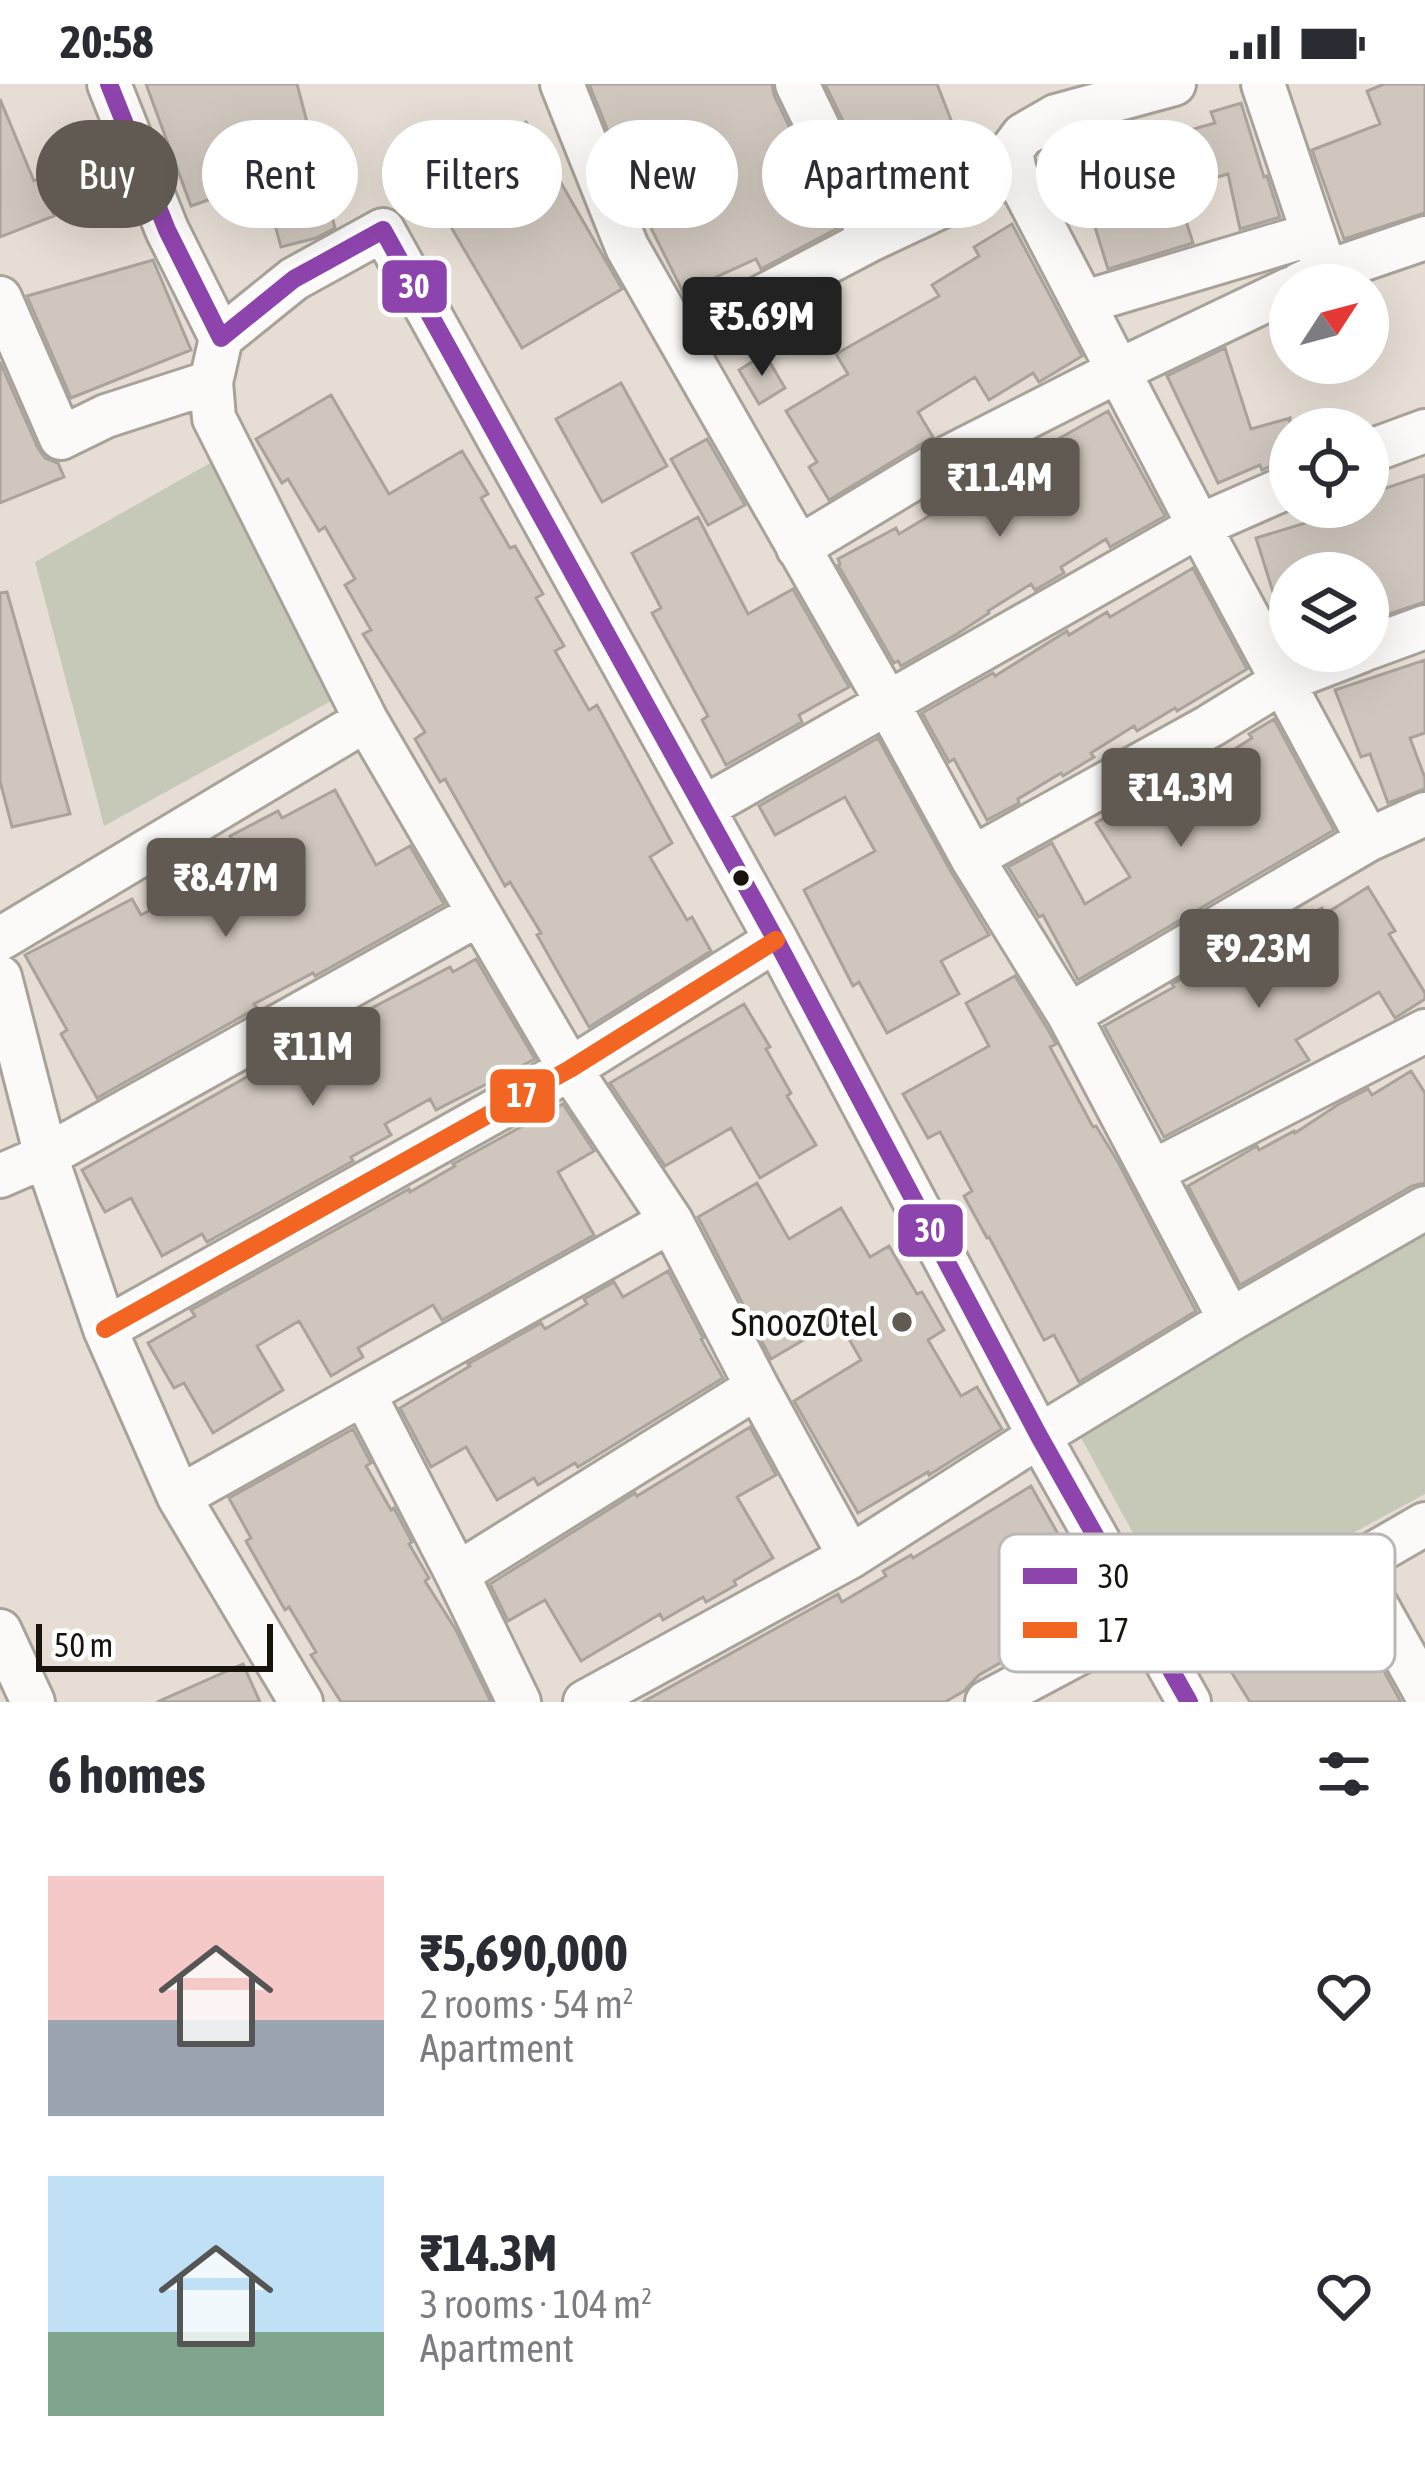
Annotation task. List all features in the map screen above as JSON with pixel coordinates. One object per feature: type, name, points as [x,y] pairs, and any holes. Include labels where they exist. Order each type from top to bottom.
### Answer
[{"type":"street","points":[[109,84],[167,230],[221,338]]},
{"type":"street","points":[[562,84],[627,247],[972,858],[1069,1015],[1230,1320]]},
{"type":"street","points":[[797,84],[872,239]]},
{"type":"street","points":[[1174,84],[1056,116],[1023,135],[1011,151],[1015,172],[1368,840]]},
{"type":"street","points":[[1263,84],[1306,264]]},
{"type":"street","points":[[680,340],[872,239],[1015,172]]},
{"type":"street","points":[[850,1557],[670,1221],[570,1069],[366,720],[214,418],[211,382],[221,338],[294,279],[383,230],[776,940],[1094,1534]]},
{"type":"street","points":[[1329,264],[1425,238]]},
{"type":"street","points":[[1084,302],[1269,275]]},
{"type":"street","points":[[798,548],[949,457],[1269,290]]},
{"type":"street","points":[[0,298],[61,438],[106,416],[211,382]]},
{"type":"street","points":[[1389,444],[1425,431]]},
{"type":"street","points":[[703,808],[1199,526],[1269,495]]},
{"type":"street","points":[[1389,641],[1425,627]]},
{"type":"street","points":[[972,858],[1282,681],[1306,672]]},
{"type":"street","points":[[0,939],[366,720]]},
{"type":"street","points":[[1069,1015],[1368,840],[1425,814]]},
{"type":"street","points":[[0,1176],[46,1156],[479,914]]},
{"type":"street","points":[[105,1329],[570,1069],[776,940]]},
{"type":"street","points":[[0,976],[46,1156],[105,1329],[179,1497],[301,1702]]},
{"type":"street","points":[[1152,1172],[1425,1031]]},
{"type":"street","points":[[585,1702],[850,1557],[1230,1320],[1425,1208]]},
{"type":"street","points":[[179,1497],[670,1221]]},
{"type":"street","points":[[458,1574],[757,1388]]},
{"type":"street","points":[[364,1394],[519,1702]]},
{"type":"street","points":[[1395,1541],[1425,1524]]},
{"type":"street","points":[[0,1631],[33,1702]]},
{"type":"street","points":[[1395,1638],[1425,1692]]},
{"type":"street","points":[[987,1702],[1044,1672]]},
{"type":"street","points":[[1172,1672],[1189,1702]]},
{"type":"green space","points":[[219,458],[344,694],[104,826],[35,562]]},
{"type":"green space","points":[[1425,1232],[1425,1494],[1351,1534],[1133,1534],[1073,1423]]},
{"type":"building","points":[[146,84],[297,84],[306,120],[202,120],[202,202],[191,206],[178,171],[178,120],[159,120]]},
{"type":"building","points":[[589,84],[772,84],[786,120],[762,120],[762,228],[838,228],[761,269],[756,259],[683,292],[651,228],[738,228],[738,120],[604,120]]},
{"type":"building","points":[[825,84],[937,84],[951,120],[843,120]]},
{"type":"building","points":[[1384,84],[1425,84],[1425,213],[1344,239],[1312,150],[1380,124],[1367,91]]},
{"type":"building","points":[[0,99],[36,180],[36,223],[0,237]]},
{"type":"building","points":[[1241,103],[1280,217],[1240,229],[1228,174],[1218,177],[1218,120],[1211,112]]},
{"type":"building","points":[[562,185],[622,289],[522,348],[452,228],[562,228]]},
{"type":"building","points":[[1012,224],[1082,356],[1039,382],[1033,373],[989,400],[975,377],[918,412],[933,437],[829,500],[809,467],[817,462],[786,411],[848,374],[836,354],[939,296],[932,285],[979,256],[974,247]]},
{"type":"building","points":[[276,228],[335,228],[316,238],[281,247]]},
{"type":"building","points":[[1095,228],[1188,228],[1193,243],[1108,269]]},
{"type":"building","points":[[153,260],[191,350],[71,398],[27,296]]},
{"type":"building","points":[[1225,348],[1251,429],[1269,424],[1269,467],[1262,470],[1260,465],[1218,483],[1167,376]]},
{"type":"building","points":[[765,354],[785,388],[759,404],[739,370]]},
{"type":"building","points":[[0,362],[38,448],[45,458],[58,463],[64,477],[0,503]]},
{"type":"building","points":[[621,383],[667,466],[602,502],[556,419]]},
{"type":"building","points":[[331,395],[389,494],[462,451],[488,494],[481,498],[543,594],[536,598],[564,646],[555,651],[589,710],[597,705],[672,843],[650,857],[711,951],[589,1027],[537,935],[541,933],[510,882],[505,886],[445,779],[440,782],[415,739],[425,732],[363,634],[371,630],[345,585],[355,579],[325,527],[319,531],[288,479],[282,483],[256,439]]},
{"type":"building","points":[[1108,411],[1165,516],[1110,547],[1106,539],[1035,590],[1031,584],[957,634],[901,666],[894,663],[838,559],[896,528],[899,534]]},
{"type":"building","points":[[707,439],[745,505],[708,525],[671,459]]},
{"type":"building","points":[[1425,475],[1425,602],[1389,614],[1389,552],[1269,552],[1269,579],[1256,538],[1289,528],[1389,528],[1389,487]]},
{"type":"building","points":[[698,517],[748,614],[793,589],[849,687],[799,715],[802,722],[726,765],[702,720],[708,716],[652,613],[661,608],[632,553]]},
{"type":"building","points":[[1193,568],[1247,669],[1177,711],[1137,731],[1134,726],[1091,753],[1094,757],[987,820],[922,713],[995,676],[1067,631],[1069,635],[1107,612],[1110,617]]},
{"type":"building","points":[[7,592],[70,814],[12,827],[0,781],[0,593]]},
{"type":"building","points":[[1425,660],[1425,733],[1410,738],[1425,789],[1388,803],[1370,754],[1361,757],[1335,690]]},
{"type":"building","points":[[1274,719],[1334,830],[1078,980],[1043,915],[1039,917],[1008,867],[1052,843],[1085,904],[1130,877],[1096,823],[1163,781],[1169,791]]},
{"type":"building","points":[[878,738],[989,935],[941,961],[959,994],[887,1033],[859,982],[853,986],[804,890],[875,851],[845,797],[775,835],[759,806]]},
{"type":"building","points":[[335,790],[376,865],[410,846],[444,904],[315,976],[254,1004],[257,1008],[97,1098],[61,1034],[67,1030],[25,955],[132,899],[141,915],[196,886],[188,871],[236,846],[230,836],[278,811],[282,818]]},
{"type":"building","points":[[1368,887],[1395,931],[1389,934],[1425,999],[1395,1018],[1379,992],[1296,1040],[1309,1060],[1164,1137],[1104,1026],[1207,964],[1210,968],[1242,949],[1245,953]]},
{"type":"building","points":[[476,959],[535,1059],[436,1110],[430,1099],[385,1124],[391,1135],[351,1157],[353,1161],[207,1242],[202,1234],[162,1256],[131,1198],[105,1212],[82,1170],[330,1030],[450,967],[453,972]]},
{"type":"building","points":[[1015,976],[1056,1044],[1050,1047],[1093,1127],[1118,1162],[1196,1311],[1079,1382],[1054,1335],[1044,1340],[987,1238],[964,1196],[972,1191],[940,1132],[928,1138],[903,1094],[989,1046],[966,1003]]},
{"type":"building","points":[[744,1004],[770,1047],[766,1049],[791,1093],[787,1096],[816,1145],[760,1178],[731,1128],[665,1166],[610,1083]]},
{"type":"building","points":[[1411,1071],[1425,1093],[1425,1183],[1412,1186],[1240,1285],[1188,1186],[1257,1146],[1259,1150],[1295,1133],[1339,1104],[1368,1089],[1372,1095]]},
{"type":"building","points":[[563,1104],[594,1151],[558,1172],[594,1235],[442,1320],[433,1305],[358,1348],[363,1357],[331,1376],[299,1321],[257,1346],[283,1390],[213,1433],[184,1383],[174,1388],[148,1343],[195,1316],[191,1310]]},
{"type":"building","points":[[757,1183],[789,1239],[841,1208],[870,1257],[889,1246],[944,1330],[928,1340],[961,1396],[977,1387],[1002,1429],[858,1513],[794,1401],[861,1360],[838,1320],[771,1359],[698,1217]]},
{"type":"building","points":[[668,1271],[723,1378],[578,1467],[575,1463],[538,1485],[534,1478],[497,1500],[466,1447],[431,1467],[400,1408],[541,1323],[545,1329],[614,1282],[623,1297]]},
{"type":"building","points":[[750,1427],[776,1475],[737,1497],[773,1558],[706,1602],[703,1597],[663,1620],[660,1614],[581,1661],[545,1600],[508,1621],[490,1584]]},
{"type":"building","points":[[353,1429],[371,1463],[366,1466],[391,1510],[394,1508],[429,1578],[425,1581],[456,1630],[491,1702],[341,1702],[311,1655],[316,1652],[289,1607],[285,1610],[246,1541],[251,1538],[229,1498]]},
{"type":"building","points":[[1031,1486],[1058,1534],[999,1534],[999,1664],[945,1702],[643,1702],[838,1594],[842,1602],[886,1576],[883,1571],[913,1558]]},
{"type":"building","points":[[243,1664],[260,1702],[157,1702]]},
{"type":"building","points":[[1231,1672],[1385,1672],[1401,1702],[1250,1702]]},
{"type":"transit line","name":"30","points":[[109,84],[167,230],[221,338],[294,279],[383,230],[776,940],[1094,1534]]},
{"type":"transit line","name":"17","points":[[105,1329],[570,1069],[776,940]]},
{"type":"transit line","name":"30","points":[[1172,1672],[1189,1702]]},
{"type":"place","name":"SnoozOtel","points":[[902,1322]]}]
